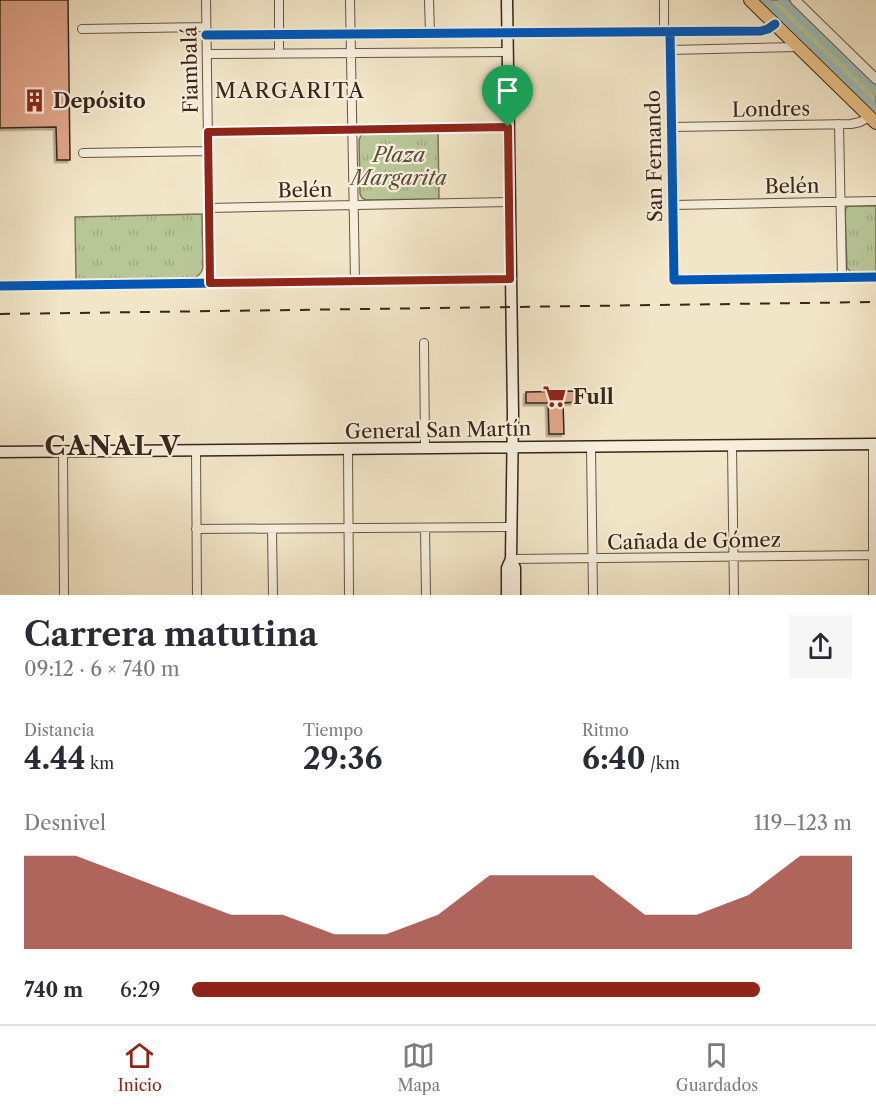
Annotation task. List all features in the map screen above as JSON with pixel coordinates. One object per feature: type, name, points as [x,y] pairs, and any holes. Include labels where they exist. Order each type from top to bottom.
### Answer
[{"type":"main road","points":[[507,0],[512,559],[515,568],[515,595]]},
{"type":"main road","points":[[750,0],[873,120]]},
{"type":"main road","name":"General San Martín","points":[[0,452],[874,444]]},
{"type":"main road","points":[[507,595],[507,570],[512,559]]},
{"type":"street","name":"Fiambalá","points":[[206,0],[210,283]]},
{"type":"street","points":[[279,0],[279,54]]},
{"type":"street","points":[[350,0],[354,281]]},
{"type":"street","points":[[429,0],[430,34]]},
{"type":"street","name":"San Fernando","points":[[664,0],[670,50],[674,280],[842,278]]},
{"type":"street","points":[[795,0],[876,79]]},
{"type":"street","points":[[82,29],[279,35],[430,34],[761,31],[775,24]]},
{"type":"street","points":[[670,50],[799,47]]},
{"type":"street","points":[[207,54],[507,52]]},
{"type":"street","name":"Londres","points":[[672,127],[839,124],[873,120]]},
{"type":"street","points":[[839,124],[842,278],[876,277]]},
{"type":"street","points":[[208,132],[508,127]]},
{"type":"street","points":[[83,153],[208,151]]},
{"type":"street","name":"Belén","points":[[673,205],[876,201]]},
{"type":"street","name":"Belén","points":[[209,208],[509,202]]},
{"type":"street","points":[[0,286],[510,279]]},
{"type":"street","points":[[424,343],[425,448]]},
{"type":"street","points":[[873,595],[874,444]]},
{"type":"street","points":[[732,446],[734,595]]},
{"type":"street","points":[[591,447],[593,595]]},
{"type":"street","points":[[348,449],[349,595]]},
{"type":"street","points":[[196,450],[197,595]]},
{"type":"street","points":[[63,452],[64,595]]},
{"type":"street","points":[[196,530],[512,527]]},
{"type":"street","points":[[425,528],[426,595]]},
{"type":"street","points":[[272,529],[273,595]]},
{"type":"street","name":"Cañada de Gómez","points":[[512,559],[875,555]]},
{"type":"green space","points":[[755,0],[788,0],[876,86],[876,118]]},
{"type":"green space","name":"Plaza Margarita","points":[[438,132],[439,199],[366,200],[362,198],[359,140],[361,135],[366,133]]},
{"type":"green space","points":[[849,206],[876,206],[876,272],[851,272],[847,268],[845,212]]},
{"type":"green space","points":[[202,214],[203,267],[201,273],[196,277],[191,279],[76,280],[75,217]]},
{"type":"building","points":[[0,0],[68,0],[70,160],[57,160],[56,127],[0,128]]},
{"type":"building","points":[[577,391],[577,402],[563,403],[564,434],[549,434],[548,403],[526,403],[526,392]]},
{"type":"waterway","points":[[764,0],[876,109]]},
{"type":"waterway","name":"CANAL V","points":[[782,0],[876,91]]},
{"type":"railway","points":[[0,314],[876,302]]},
{"type":"cycle path","points":[[206,35],[761,31],[775,24]]},
{"type":"cycle path","points":[[670,32],[674,280],[876,277]]},
{"type":"cycle path","points":[[0,286],[510,279]]},
{"type":"place","name":"Depósito","points":[[35,101]]},
{"type":"place","name":"Full","points":[[555,397]]},
{"type":"district","name":"MARGARITA","points":[[290,90]]},
{"type":"district","name":"CANAL V","points":[[113,446]]},
{"type":"route","points":[[508,127],[510,279],[210,283],[208,132],[508,127]]}]
